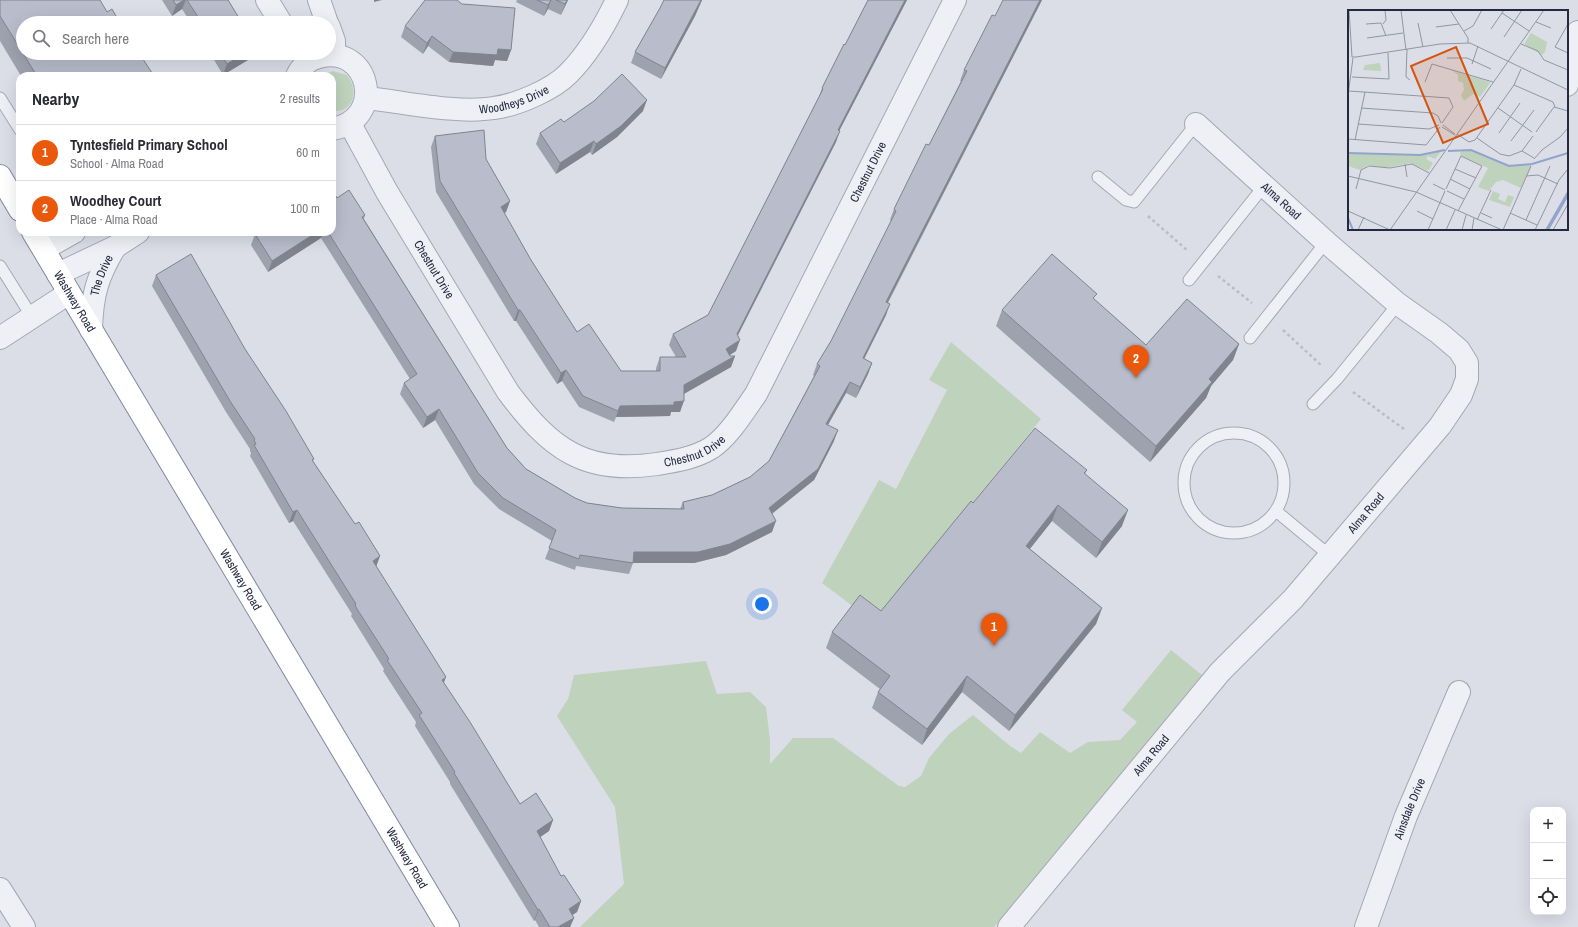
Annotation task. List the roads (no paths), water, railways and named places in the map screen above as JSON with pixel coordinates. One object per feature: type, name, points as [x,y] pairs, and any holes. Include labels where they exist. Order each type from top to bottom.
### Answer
[{"type":"highway","points":[[0,176],[16,203]]},
{"type":"highway","name":"Washway Road","points":[[38,241],[448,927]]},
{"type":"street","points":[[267,0],[277,16]]},
{"type":"street","points":[[319,0],[325,16]]},
{"type":"street","name":"Woodheys Drive","points":[[367,98],[457,109],[494,108],[542,92],[568,74],[590,46],[617,0]]},
{"type":"street","name":"Chestnut Drive","points":[[341,126],[387,192],[500,379],[531,422],[551,440],[572,454],[604,466],[636,467],[670,462],[691,457],[712,447],[736,423],[756,394],[955,0]]},
{"type":"street","points":[[1568,80],[1578,32]]},
{"type":"street","points":[[336,55],[343,57],[359,69],[364,78],[367,98],[358,117],[341,126]]},
{"type":"street","points":[[301,64],[310,60]]},
{"type":"street","name":"Alma Road","points":[[1009,927],[1220,672],[1293,599],[1440,426],[1461,395],[1467,379],[1467,363],[1460,350],[1398,304],[1326,242],[1196,124]]},
{"type":"street","points":[[38,241],[58,236]]},
{"type":"street","name":"The Drive","points":[[58,274],[115,247],[132,236]]},
{"type":"street","name":"The Drive","points":[[91,330],[91,307],[94,293],[101,271],[115,247]]},
{"type":"street","points":[[0,338],[69,293]]},
{"type":"street","name":"Ainsdale Drive","points":[[1366,927],[1406,816],[1459,692]]},
{"type":"street","points":[[0,889],[24,927]]},
{"type":"lane","points":[[0,98],[16,124]]},
{"type":"lane","points":[[1098,177],[1126,200],[1134,202],[1196,124]]},
{"type":"lane","points":[[1189,280],[1264,186]]},
{"type":"lane","points":[[1250,338],[1326,242]]},
{"type":"lane","points":[[0,266],[32,317]]},
{"type":"lane","points":[[1313,404],[1337,379],[1398,304]]},
{"type":"lane","points":[[1232,432],[1248,434],[1265,442],[1275,452],[1283,468],[1285,485],[1276,511],[1260,526],[1239,533],[1225,533],[1209,527],[1196,516],[1187,502],[1183,482],[1186,466],[1197,448],[1216,435],[1232,432]]},
{"type":"lane","points":[[1276,511],[1329,555]]},
{"type":"place","name":"Woodhey Court","points":[[1136,378]]},
{"type":"place","name":"Tyntesfield Primary School","points":[[994,646]]}]
